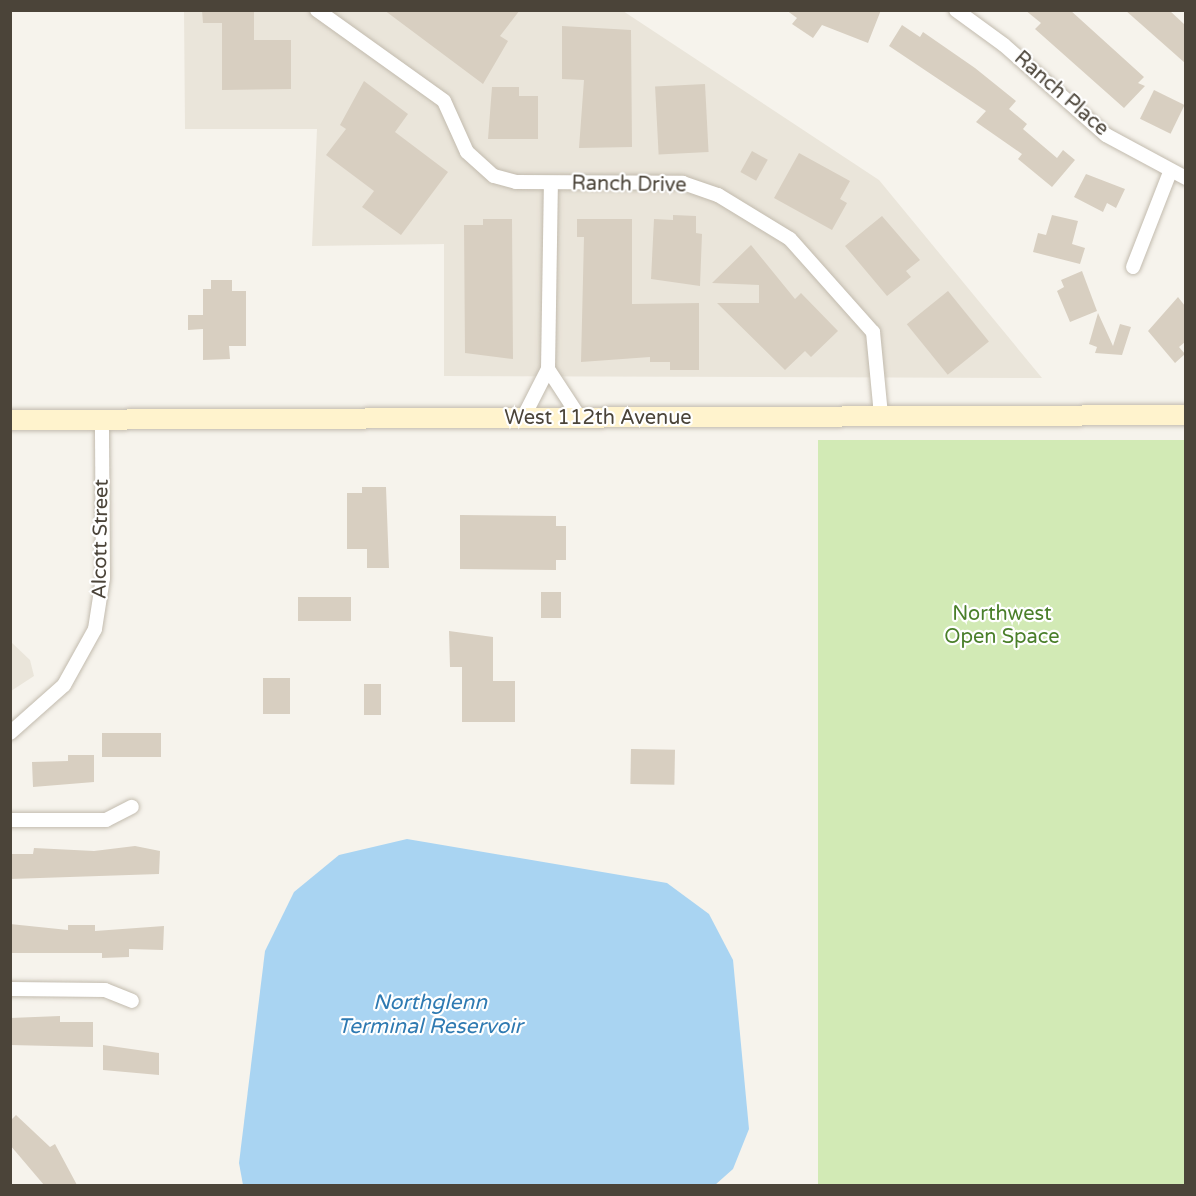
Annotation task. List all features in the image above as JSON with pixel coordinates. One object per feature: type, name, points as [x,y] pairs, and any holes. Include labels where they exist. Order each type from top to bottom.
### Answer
[{"type":"main road","name":"West 112th Avenue","points":[[10,420],[1185,415]]},
{"type":"street","name":"Ranch Drive","points":[[317,10],[444,101],[467,152],[486,172],[516,182],[551,184],[683,183],[718,195],[790,239],[873,332],[881,415]]},
{"type":"street","name":"Ranch Place","points":[[956,10],[1004,45],[1106,135],[1170,172],[1185,178]]},
{"type":"street","points":[[1133,267],[1170,172]]},
{"type":"street","points":[[523,418],[548,369],[551,184]]},
{"type":"street","points":[[548,369],[580,418]]},
{"type":"street","name":"Alcott Street","points":[[10,733],[64,685],[95,629],[103,578],[102,419]]},
{"type":"street","points":[[10,820],[106,820],[132,807]]},
{"type":"street","points":[[10,988],[105,990],[132,1001]]},
{"type":"shaded area","points":[[184,11],[623,11],[879,180],[1042,378],[444,376],[444,244],[312,246],[317,129],[185,129]]},
{"type":"shaded area","points":[[11,642],[30,660],[34,676],[11,691]]},
{"type":"green space","name":"Northwest Open Space","points":[[818,440],[1185,440],[1185,1185],[818,1185]]},
{"type":"water","name":"Northglenn Terminal Reservoir","points":[[407,839],[667,883],[709,914],[733,960],[749,1129],[733,1169],[715,1185],[243,1185],[239,1163],[265,951],[294,892],[339,855]]},
{"type":"building","points":[[202,10],[254,10],[254,40],[291,40],[291,89],[222,90],[222,23],[203,23]]},
{"type":"building","points":[[384,10],[520,10],[500,36],[508,41],[483,84]]},
{"type":"building","points":[[786,10],[881,10],[868,43],[822,25],[813,38],[792,24],[797,18]]},
{"type":"building","points":[[1025,10],[1070,10],[1144,77],[1138,83],[1145,86],[1124,108],[1035,29],[1041,23]]},
{"type":"building","points":[[1125,10],[1169,10],[1185,25],[1185,63]]},
{"type":"building","points":[[902,25],[920,37],[923,32],[975,68],[1016,101],[1009,109],[1027,124],[1023,129],[1057,158],[1063,150],[1075,160],[1052,187],[1018,159],[1022,154],[976,122],[986,111],[889,46]]},
{"type":"building","points":[[562,26],[631,30],[632,147],[579,148],[584,80],[562,79]]},
{"type":"building","points":[[364,81],[408,114],[395,132],[448,172],[401,235],[362,207],[374,191],[326,155],[346,129],[340,125]]},
{"type":"building","points":[[705,84],[709,152],[659,155],[655,87]]},
{"type":"building","points":[[492,87],[519,87],[519,96],[538,96],[538,139],[488,139]]},
{"type":"building","points":[[1154,90],[1185,105],[1171,134],[1140,119]]},
{"type":"building","points":[[752,151],[768,160],[756,181],[740,172]]},
{"type":"building","points":[[799,153],[850,181],[840,199],[847,203],[832,230],[774,198]]},
{"type":"building","points":[[1086,174],[1125,189],[1116,208],[1107,203],[1103,212],[1074,197]]},
{"type":"building","points":[[673,215],[696,216],[696,233],[702,234],[700,286],[651,279],[654,219],[673,220]]},
{"type":"building","points":[[1052,215],[1078,221],[1072,244],[1085,248],[1080,264],[1033,252],[1038,233],[1046,235]]},
{"type":"building","points":[[882,216],[920,260],[906,271],[911,277],[887,296],[845,246]]},
{"type":"building","points":[[483,219],[512,219],[513,359],[465,353],[464,225],[483,225]]},
{"type":"building","points":[[577,219],[632,219],[632,304],[699,303],[699,370],[670,370],[670,362],[650,362],[650,357],[581,362],[584,237],[577,237]]},
{"type":"building","points":[[751,245],[795,299],[801,293],[838,331],[811,357],[805,351],[785,370],[717,303],[759,303],[759,285],[712,283]]},
{"type":"building","points":[[1082,271],[1097,311],[1070,322],[1057,291],[1064,287],[1061,280]]},
{"type":"building","points":[[211,280],[232,280],[232,291],[246,291],[246,346],[229,346],[230,359],[203,360],[203,329],[188,330],[188,315],[203,315],[203,289],[211,289]]},
{"type":"building","points":[[948,291],[989,342],[948,375],[907,324]]},
{"type":"building","points":[[1178,297],[1185,306],[1185,342],[1179,347],[1185,354],[1175,363],[1148,331]]},
{"type":"building","points":[[1098,313],[1113,346],[1120,324],[1131,327],[1122,355],[1095,353],[1097,347],[1089,344]]},
{"type":"building","points":[[362,487],[386,487],[389,568],[367,568],[367,549],[347,549],[347,493],[362,493]]},
{"type":"building","points":[[460,515],[556,516],[556,526],[566,526],[566,560],[556,560],[556,570],[460,569]]},
{"type":"building","points":[[541,592],[561,592],[561,618],[541,618]]},
{"type":"building","points":[[298,597],[351,597],[351,621],[298,621]]},
{"type":"building","points":[[449,631],[493,637],[493,681],[515,681],[515,722],[462,722],[462,667],[450,667]]},
{"type":"building","points":[[263,678],[290,678],[290,714],[263,714]]},
{"type":"building","points":[[364,684],[381,684],[381,715],[364,715]]},
{"type":"building","points":[[102,733],[161,733],[161,757],[102,757]]},
{"type":"building","points":[[631,749],[675,750],[674,785],[630,784]]},
{"type":"building","points":[[68,755],[94,755],[94,782],[33,787],[32,762],[68,761]]},
{"type":"building","points":[[135,846],[160,851],[159,874],[10,879],[10,854],[33,854],[34,848],[94,851]]},
{"type":"building","points":[[10,924],[68,930],[68,925],[95,925],[95,931],[164,926],[163,950],[129,949],[129,957],[102,958],[102,953],[10,953]]},
{"type":"building","points":[[60,1016],[60,1022],[93,1022],[93,1047],[10,1045],[10,1018]]},
{"type":"building","points":[[103,1045],[159,1053],[159,1075],[103,1070]]},
{"type":"building","points":[[16,1115],[50,1147],[55,1144],[77,1185],[44,1185],[10,1145],[10,1121]]}]
